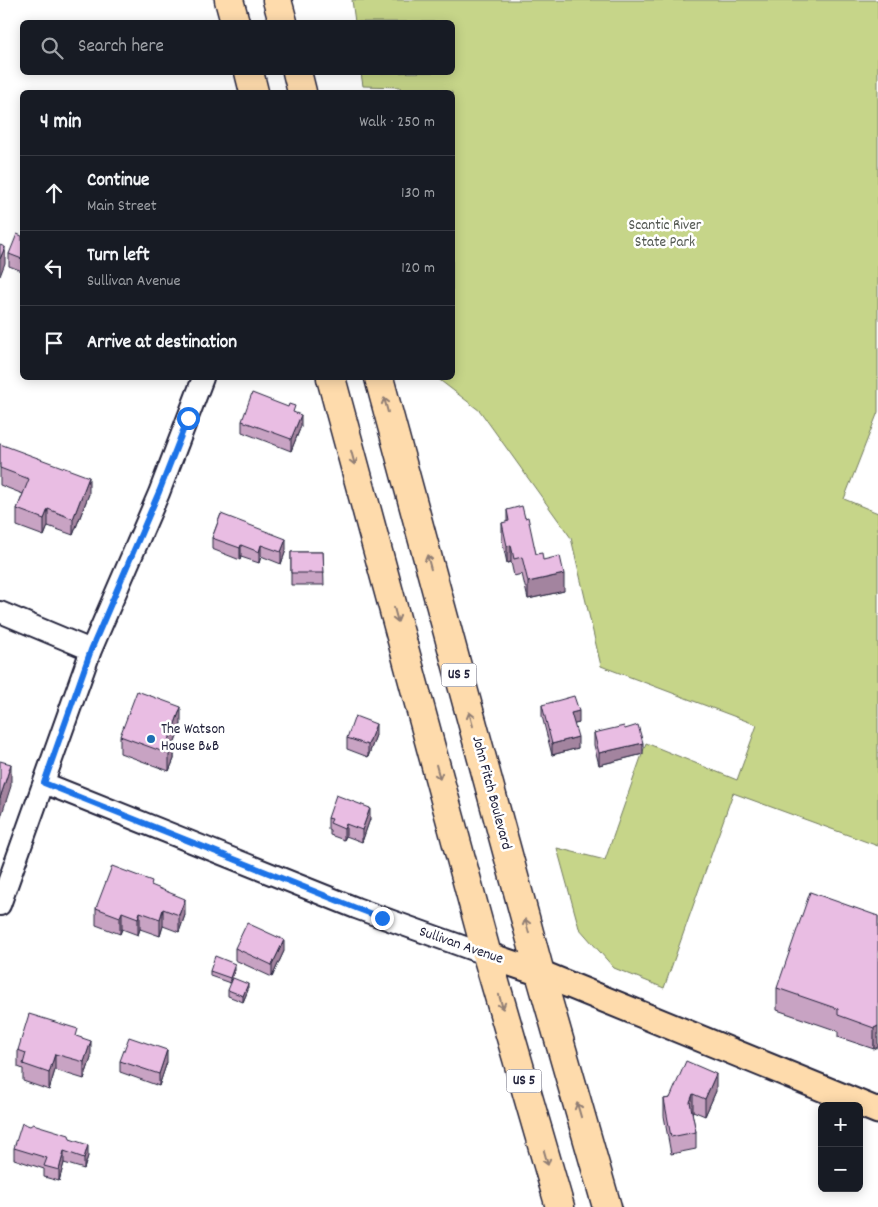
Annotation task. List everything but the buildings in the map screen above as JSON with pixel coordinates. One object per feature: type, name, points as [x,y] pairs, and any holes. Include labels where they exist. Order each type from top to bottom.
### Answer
[{"type":"highway","points":[[229,0],[234,20]]},
{"type":"highway","points":[[277,0],[282,20]]},
{"type":"highway","points":[[250,75],[254,90]]},
{"type":"highway","points":[[297,75],[301,90]]},
{"type":"highway","name":"US 5","points":[[332,380],[488,955],[560,1207]]},
{"type":"highway","name":"John Fitch Boulevard","points":[[380,380],[540,973],[607,1207]]},
{"type":"main road","name":"Sullivan Avenue","points":[[488,955],[540,973],[878,1111]]},
{"type":"street","points":[[0,905],[91,650],[159,492],[202,380]]},
{"type":"street","points":[[0,612],[91,650]]},
{"type":"street","name":"Sullivan Avenue","points":[[44,783],[356,908],[488,955]]},
{"type":"green space","name":"Scantic River State Park","points":[[352,0],[878,0],[878,412],[844,499],[878,513],[878,846],[733,793],[664,988],[614,968],[579,928],[557,848],[605,860],[646,743],[737,780],[757,725],[601,666],[571,538],[480,411],[440,380],[455,380],[455,90],[401,90],[400,87],[363,86],[361,75],[455,75],[455,20],[355,20]]},
{"type":"place","name":"The Watson House B&B","points":[[151,739]]},
{"type":"route","points":[[188,418],[159,492],[91,650],[44,783],[382,918]]}]
